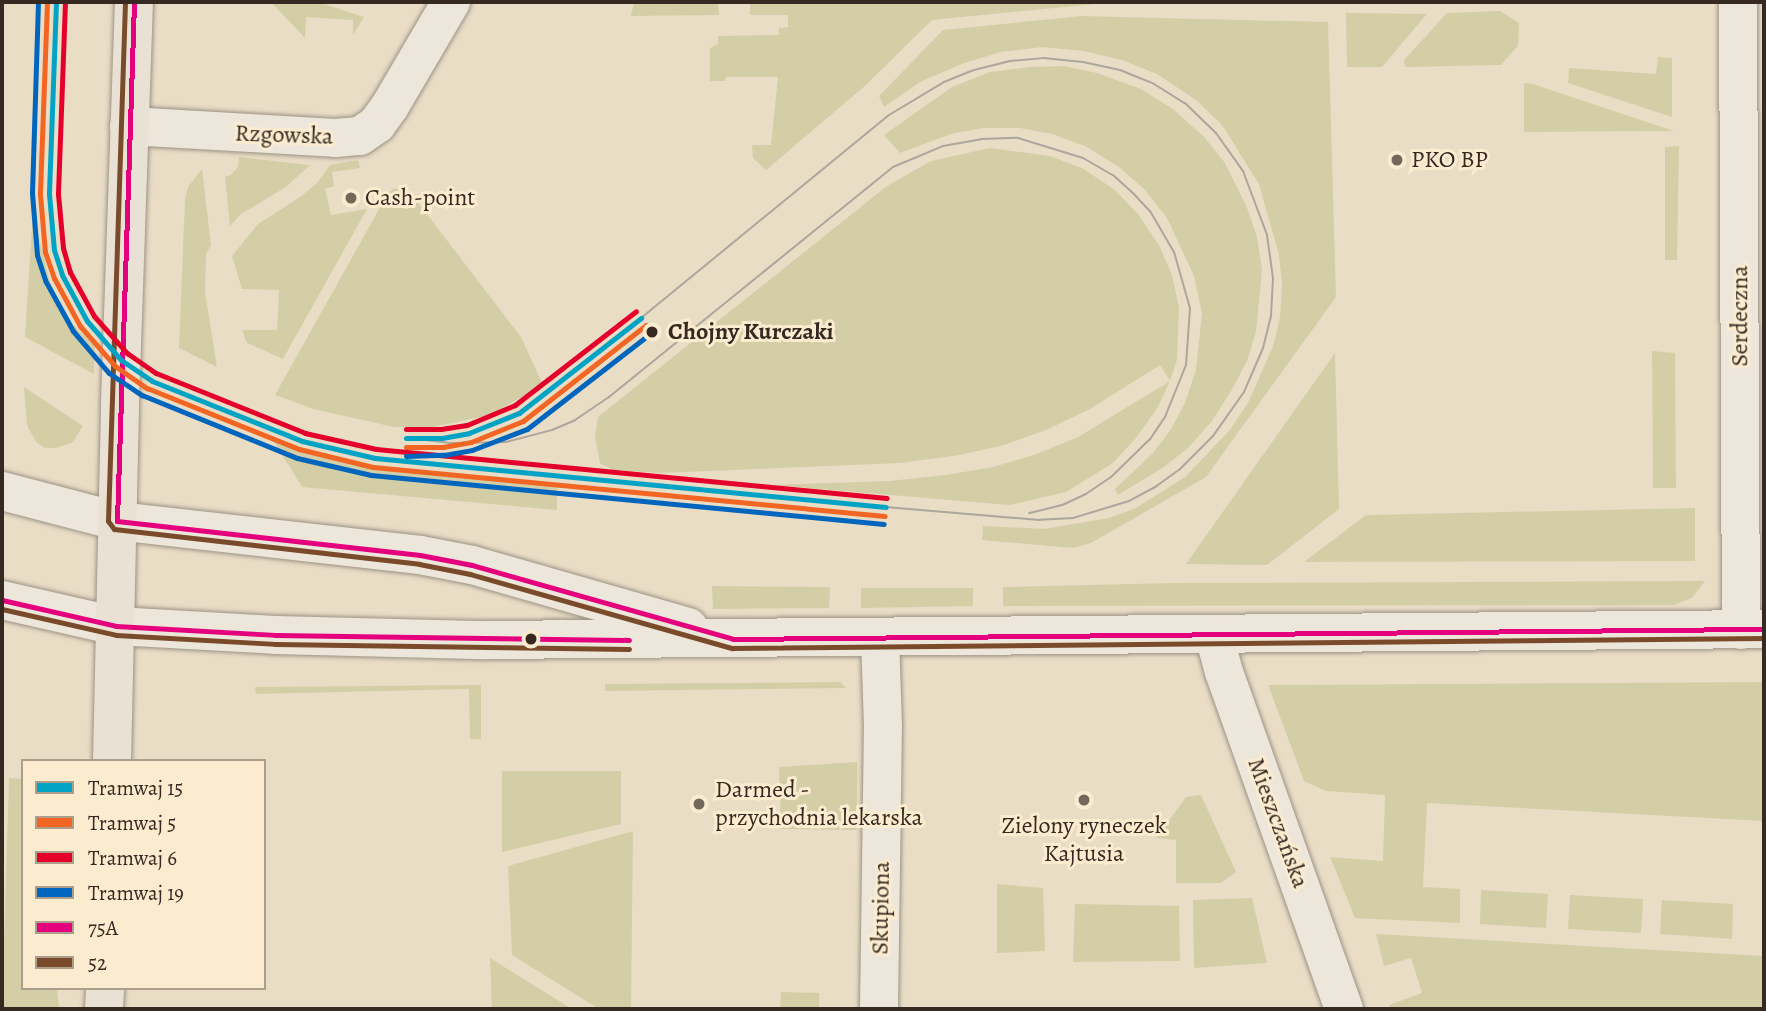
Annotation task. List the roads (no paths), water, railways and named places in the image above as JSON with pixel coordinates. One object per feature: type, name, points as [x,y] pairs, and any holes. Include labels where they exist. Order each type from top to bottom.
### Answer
[{"type":"main road","points":[[112,759],[134,2]]},
{"type":"main road","points":[[104,1009],[105,990]]},
{"type":"street","name":"Rzgowska","points":[[129,126],[335,138],[360,136],[377,124],[390,106],[451,2]]},
{"type":"street","name":"Serdeczna","points":[[1738,2],[1753,629]]},
{"type":"street","points":[[2,491],[117,521],[433,557],[472,565],[733,639]]},
{"type":"street","points":[[2,600],[116,626],[275,635],[486,640],[1753,629]]},
{"type":"street","name":"Mieszczańska","points":[[1214,635],[1224,672],[1344,1009]]},
{"type":"street","name":"Skupiona","points":[[879,1009],[883,727],[880,638]]},
{"type":"tram line","name":"19","points":[[38,2],[32,193],[37,255],[46,282],[73,331],[109,373],[142,395],[297,458],[371,475],[884,524]]},
{"type":"tram line","name":"5","points":[[47,2],[40,194],[45,252],[54,278],[80,326],[115,366],[147,388],[299,449],[373,467],[885,516]]},
{"type":"tram line","name":"15","points":[[56,2],[49,194],[54,250],[62,275],[87,321],[121,360],[152,381],[302,441],[375,458],[886,507]]},
{"type":"tram line","name":"6","points":[[65,2],[58,194],[63,248],[70,272],[94,316],[127,353],[156,373],[305,433],[376,449],[887,498]]},
{"type":"tram line","points":[[641,318],[889,115],[944,82],[974,70],[1010,61],[1043,58],[1083,62],[1120,70],[1154,84],[1185,103],[1216,133],[1243,171],[1267,235],[1273,278],[1271,316],[1263,348],[1244,392],[1213,436],[1180,469],[1157,486],[1129,501],[1073,518],[1040,520],[886,507]]},
{"type":"tram line","points":[[410,438],[450,443],[506,442],[552,430],[575,420],[609,397],[893,167],[943,146],[981,139],[1018,138],[1083,158],[1113,175],[1132,192],[1150,211],[1174,252],[1190,308],[1186,365],[1165,417],[1150,439],[1111,477],[1086,494],[1062,505],[1029,513]]},
{"type":"tram line","name":"6","points":[[406,429],[441,429],[467,425],[515,405],[636,311]]},
{"type":"tram line","name":"15","points":[[406,438],[442,438],[469,433],[519,413],[641,318]]},
{"type":"tram line","name":"5","points":[[406,447],[443,447],[471,442],[523,421],[646,325]]},
{"type":"tram line","name":"19","points":[[406,456],[444,455],[472,450],[527,429],[652,332]]},
{"type":"place","name":"PKO BP","points":[[1397,160]]},
{"type":"place","name":"Cash-point","points":[[351,198]]},
{"type":"place","name":"Chojny Kurczaki","points":[[652,332]]},
{"type":"place","name":"Zielony ryneczek Kajtusia","points":[[1084,800]]},
{"type":"place","name":"Darmed - przychodnia lekarska","points":[[699,804]]}]
